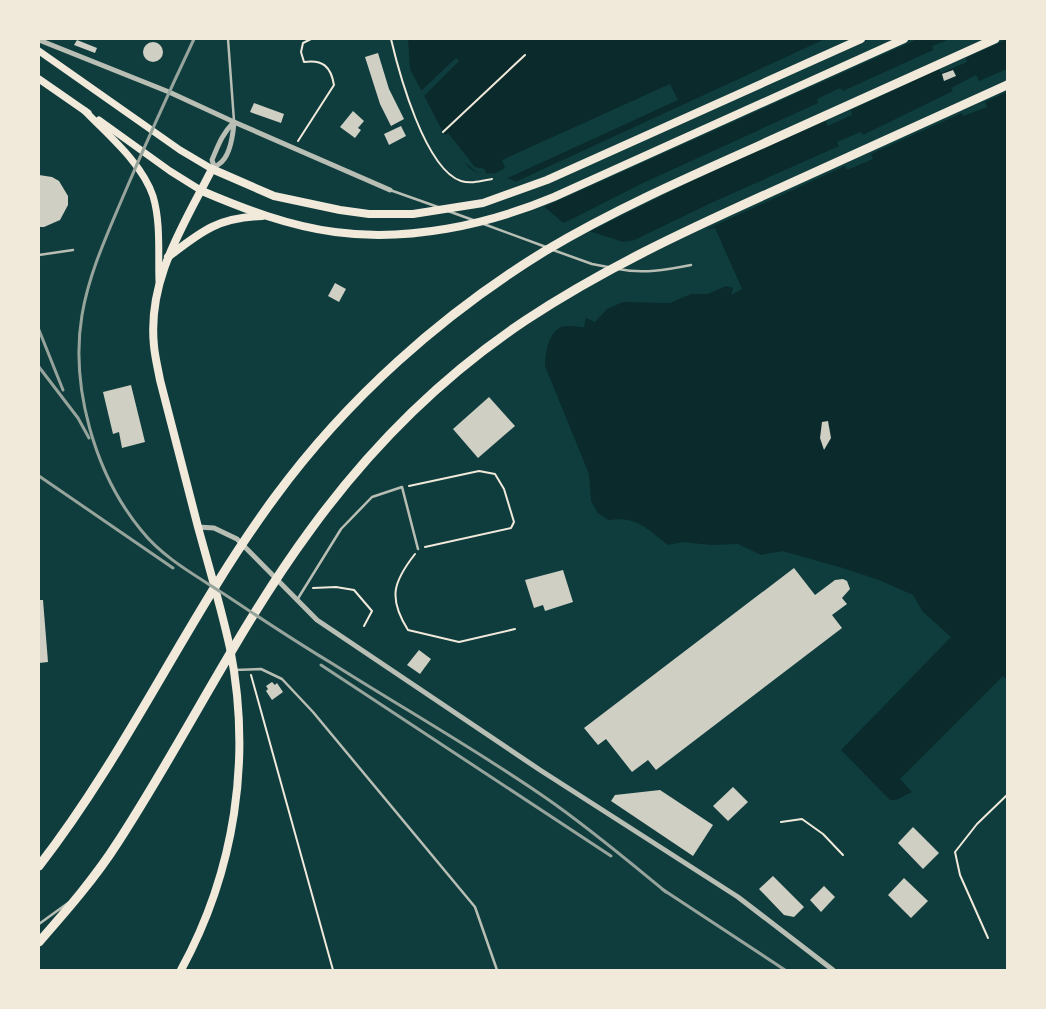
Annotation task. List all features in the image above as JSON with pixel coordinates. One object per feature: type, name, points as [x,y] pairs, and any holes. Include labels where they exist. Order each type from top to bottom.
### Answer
[{"type":"highway","points":[[39,866],[77,815],[152,694],[237,550],[276,495],[313,448],[354,403],[398,361],[447,320],[545,251],[614,213],[688,177],[994,39]]},
{"type":"highway","points":[[39,942],[81,894],[117,844],[276,577],[312,526],[350,477],[389,434],[430,395],[476,357],[532,316],[640,253],[1007,86]]},
{"type":"main road","points":[[39,51],[173,145],[213,167],[274,196],[308,205],[369,214],[413,214],[455,209],[516,193],[861,39]]},
{"type":"main road","points":[[39,79],[170,171],[202,190],[268,216],[337,232],[390,234],[458,226],[490,220],[523,210],[904,39]]},
{"type":"main road","points":[[85,111],[124,151],[152,194],[157,215],[159,284]]},
{"type":"main road","points":[[181,970],[196,944],[214,899],[229,850],[237,800],[240,754],[239,712],[234,670],[221,610],[198,527],[153,346],[154,310],[166,259],[213,167]]},
{"type":"main road","points":[[166,259],[194,238],[224,221],[237,217],[268,216]]},
{"type":"street","points":[[39,40],[169,92],[390,190]]},
{"type":"street","points":[[234,122],[233,137],[220,164],[213,167],[212,160],[219,142],[234,122]]},
{"type":"street","points":[[198,527],[214,528],[237,539],[318,620],[540,770],[738,897],[833,970]]},
{"type":"lane","points":[[228,39],[234,122]]},
{"type":"lane","points":[[390,190],[592,264],[635,272],[691,265]]},
{"type":"lane","points":[[39,255],[73,250]]},
{"type":"lane","points":[[297,601],[341,529],[372,497],[402,487],[418,549]]},
{"type":"lane","points":[[234,670],[261,669],[282,679],[313,712],[475,907],[497,970]]},
{"type":"lane","points":[[39,924],[81,894]]},
{"type":"path","points":[[295,148],[300,137],[334,85],[332,74],[323,62],[315,60],[304,62],[301,52],[303,44],[311,39]]},
{"type":"path","points":[[391,39],[407,100],[441,168],[460,181],[474,183],[492,179]]},
{"type":"path","points":[[443,132],[525,55]]},
{"type":"path","points":[[402,487],[479,471],[495,474],[504,489],[514,522],[511,528],[418,549],[405,567],[397,586],[394,601],[399,616],[408,630],[459,642],[515,629]]},
{"type":"path","points":[[304,590],[320,586],[354,590],[372,611],[364,626]]},
{"type":"path","points":[[250,668],[333,970]]},
{"type":"path","points":[[988,938],[960,875],[955,852],[977,824],[1007,795]]},
{"type":"path","points":[[781,822],[802,818],[823,834],[843,855]]},
{"type":"water","points":[[408,39],[1007,39],[1007,680],[1003,676],[900,779],[912,792],[896,800],[890,800],[841,750],[951,637],[923,612],[913,595],[879,580],[782,551],[761,555],[738,544],[711,545],[683,542],[668,545],[634,522],[618,519],[608,520],[598,513],[591,501],[589,474],[545,366],[552,335],[562,327],[584,327],[586,318],[595,322],[607,309],[623,302],[670,303],[691,294],[708,294],[726,286],[733,288],[731,295],[742,289],[715,228],[623,242],[562,222],[515,181],[492,173],[479,174],[469,168],[443,132],[410,69]]},
{"type":"pier","points":[[825,39],[918,39],[542,208],[513,183]]},
{"type":"pier","points":[[950,39],[1007,39],[966,58],[967,62],[941,73],[939,69],[851,110],[852,115],[828,126],[825,121],[694,180],[587,233],[562,224],[643,183],[818,103],[817,99],[840,88],[843,91],[933,50],[932,46]]},
{"type":"pier","points":[[456,58],[459,61],[424,96],[421,91]]},
{"type":"pier","points":[[1007,69],[1007,92],[985,102],[987,107],[963,116],[962,113],[871,154],[873,159],[847,170],[845,166],[696,234],[624,245],[711,203],[839,146],[837,142],[861,132],[863,135],[953,91],[951,88],[976,75],[979,81]]},
{"type":"pier","points":[[670,84],[678,100],[510,177],[501,179],[490,176],[505,168],[502,160]]},
{"type":"pier","points":[[448,133],[475,167],[485,169],[486,174],[479,174],[457,156],[443,137]]},
{"type":"building","points":[[77,40],[97,48],[95,53],[74,45]]},
{"type":"building","points":[[153,42],[160,45],[163,52],[160,59],[153,62],[146,59],[143,52],[146,45]]},
{"type":"building","points":[[378,53],[389,89],[404,119],[391,126],[380,104],[365,57]]},
{"type":"building","points":[[953,70],[956,76],[944,81],[942,74]]},
{"type":"building","points":[[254,103],[284,114],[281,123],[250,112]]},
{"type":"building","points":[[353,111],[364,121],[358,128],[361,130],[355,138],[340,127]]},
{"type":"building","points":[[401,126],[406,136],[389,145],[384,134]]},
{"type":"building","points":[[39,175],[52,177],[59,181],[68,196],[68,205],[60,220],[44,227],[39,227]]},
{"type":"building","points":[[335,283],[346,289],[339,302],[328,296]]},
{"type":"building","points":[[131,385],[145,442],[122,448],[119,432],[113,434],[103,392]]},
{"type":"building","points":[[489,397],[515,426],[478,458],[453,429]]},
{"type":"building","points":[[828,421],[831,438],[824,450],[820,438],[822,422]]},
{"type":"building","points":[[794,568],[815,595],[835,580],[843,579],[847,581],[850,589],[842,598],[847,604],[832,615],[842,628],[656,770],[648,760],[632,772],[606,739],[598,745],[584,728]]},
{"type":"building","points":[[563,570],[573,602],[545,611],[543,605],[534,608],[525,580]]},
{"type":"building","points":[[39,600],[43,600],[48,662],[39,663]]},
{"type":"building","points":[[419,650],[431,659],[420,674],[407,665]]},
{"type":"building","points":[[272,682],[275,685],[277,683],[283,692],[272,700],[266,691],[268,689],[266,686]]},
{"type":"building","points":[[733,787],[748,802],[728,821],[713,806]]},
{"type":"building","points":[[660,790],[713,825],[693,856],[611,801],[615,795]]},
{"type":"building","points":[[913,827],[939,853],[923,869],[898,843]]},
{"type":"building","points":[[773,876],[804,907],[794,917],[784,915],[759,889]]},
{"type":"building","points":[[904,878],[928,901],[911,918],[888,895]]},
{"type":"building","points":[[824,886],[835,897],[821,912],[810,900]]},
{"type":"railway","points":[[194,39],[148,139],[104,242],[89,285],[82,315],[79,343],[83,400],[99,456],[111,483],[125,508],[141,530],[159,549],[180,565],[305,647],[520,780],[577,820],[666,892]]},
{"type":"railway","points":[[39,330],[63,390]]},
{"type":"railway","points":[[39,367],[78,418],[89,438]]},
{"type":"railway","points":[[39,476],[173,568]]},
{"type":"railway","points":[[321,665],[611,856]]},
{"type":"railway","points":[[662,889],[785,970]]}]
